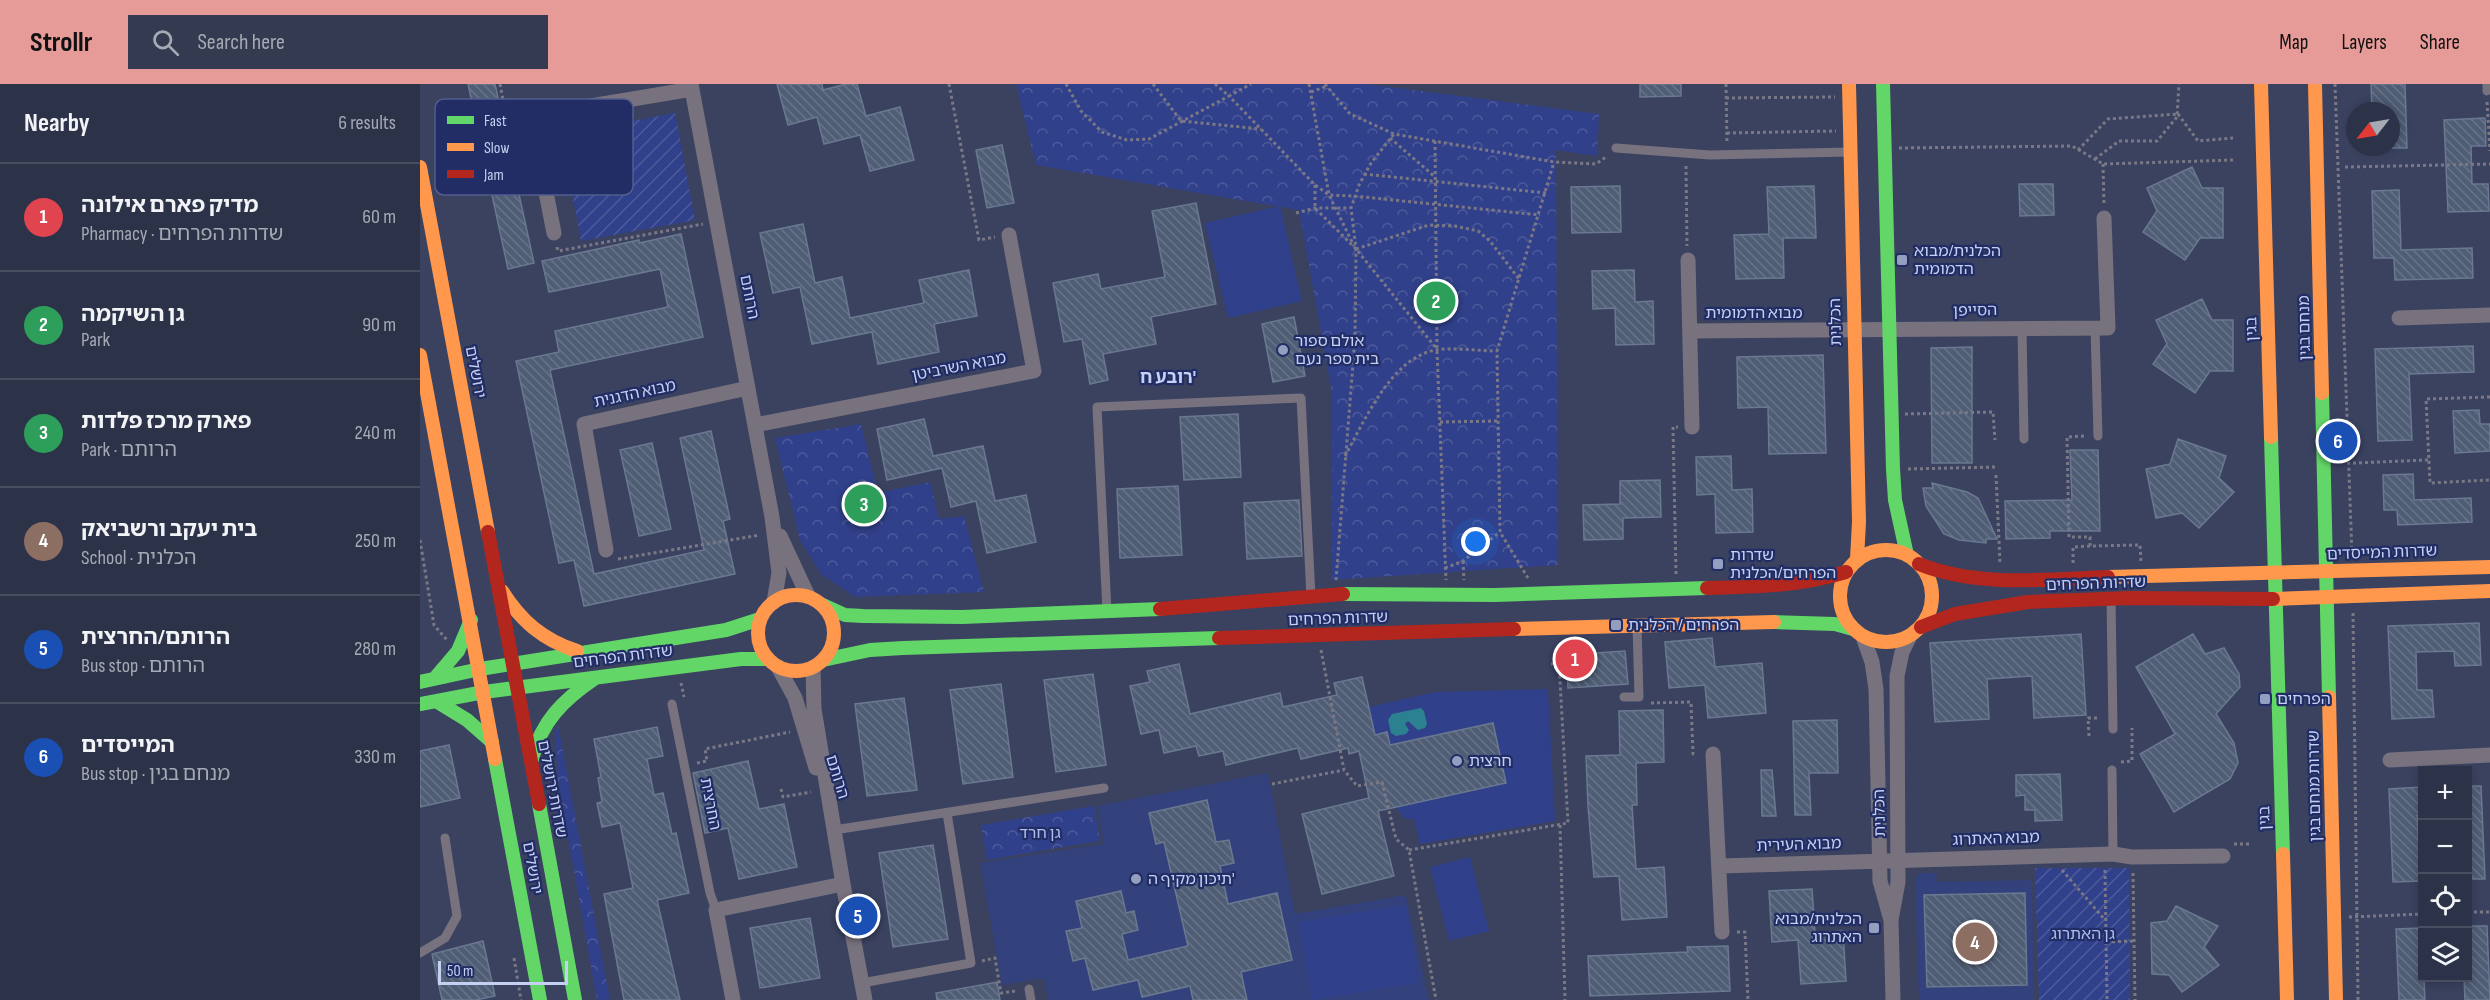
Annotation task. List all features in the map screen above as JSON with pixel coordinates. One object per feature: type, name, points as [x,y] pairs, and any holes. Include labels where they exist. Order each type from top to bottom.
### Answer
[{"type":"street","points":[[1883,84],[1893,469],[1895,500],[1907,555]]},
{"type":"street","name":"מנחם בגין","points":[[2315,84],[2328,572]]},
{"type":"street","name":"בגין","points":[[2261,85],[2275,573]]},
{"type":"street","points":[[625,99],[691,87]]},
{"type":"street","name":"הרותם","points":[[691,87],[772,517],[779,573],[774,602]]},
{"type":"street","name":"הכלנית","points":[[1849,91],[1859,522],[1857,559]]},
{"type":"street","name":"ירושלים","points":[[420,167],[498,583]]},
{"type":"street","points":[[547,195],[554,233]]},
{"type":"street","points":[[2095,328],[2108,328],[2104,218]]},
{"type":"street","name":"מבוא השרביטן","points":[[755,425],[1034,371],[1009,235]]},
{"type":"street","name":"מבוא הדמומית","points":[[1688,260],[1692,427]]},
{"type":"street","points":[[2399,318],[2490,315]]},
{"type":"street","name":"הסייפן","points":[[1854,330],[2095,328]]},
{"type":"street","name":"מבוא הדמומית","points":[[1690,331],[1854,330]]},
{"type":"street","points":[[420,355],[492,742]]},
{"type":"street","name":"מבוא הדגנית","points":[[606,550],[584,424],[748,388]]},
{"type":"street","name":"הרותם","points":[[772,517],[808,596]]},
{"type":"street","points":[[1895,550],[1907,555],[1919,564],[1927,575],[1932,589],[1932,602],[1928,616],[1915,632],[1887,643],[1858,633],[1846,620],[1839,596],[1846,572],[1857,559],[1869,553],[1895,550]]},
{"type":"street","name":"שדרות הפרחים","points":[[1919,564],[1939,572],[1959,576],[2001,580],[2275,573]]},
{"type":"street","name":"שדרות המייסדים","points":[[2275,573],[2490,567]]},
{"type":"street","name":"שדרות הפרחים","points":[[823,605],[845,615],[897,617],[1107,611],[1186,608],[1337,594],[1538,594],[1784,586],[1846,572]]},
{"type":"street","name":"שדרות מנחם בגין","points":[[2328,572],[2336,1000]]},
{"type":"street","points":[[2275,573],[2276,600],[2490,591]]},
{"type":"street","points":[[498,583],[510,604],[530,628],[551,643],[583,652]]},
{"type":"street","name":"שדרות ירושלים","points":[[498,583],[575,1000]]},
{"type":"street","points":[[790,595],[808,596],[823,605],[829,613],[834,632],[830,652],[818,664],[801,671],[773,663],[758,640],[760,619],[774,602],[790,595]]},
{"type":"street","name":"שדרות הפרחים","points":[[1915,632],[1955,614],[2028,602],[2111,599],[2276,600]]},
{"type":"street","name":"בגין","points":[[2276,600],[2287,1000]]},
{"type":"street","name":"שדרות הפרחים","points":[[420,682],[513,663],[726,630],[760,619]]},
{"type":"street","points":[[435,678],[458,651],[471,620]]},
{"type":"street","name":"שדרות הפרחים","points":[[818,664],[881,650],[1565,627],[1803,622],[1835,624],[1858,633]]},
{"type":"street","name":"הכלנית","points":[[1893,1000],[1891,920],[1896,898],[1898,860],[1897,676],[1902,652],[1915,632]]},
{"type":"street","name":"הכלנית","points":[[1858,633],[1872,662],[1876,689],[1880,860],[1883,898],[1891,920]]},
{"type":"street","name":"שדרות הפרחים","points":[[420,704],[484,692],[741,659],[773,663]]},
{"type":"street","name":"הרותם","points":[[773,663],[795,698],[834,830]]},
{"type":"street","name":"הרותם","points":[[818,664],[814,709],[865,1000]]},
{"type":"street","points":[[531,764],[534,745],[541,729],[553,712],[571,694],[597,677]]},
{"type":"street","points":[[436,701],[467,720],[492,742]]},
{"type":"street","name":"ירושלים","points":[[492,742],[540,1000]]},
{"type":"street","points":[[1713,754],[1722,932]]},
{"type":"street","points":[[2390,760],[2490,755]]},
{"type":"street","name":"מבוא האתרוג","points":[[1880,860],[2109,854],[2132,857],[2223,856]]},
{"type":"street","name":"מבוא העירית","points":[[1719,866],[1880,860]]},
{"type":"street","points":[[716,910],[843,884]]},
{"type":"street","name":"החרצית","points":[[716,910],[733,1000]]},
{"type":"lane","points":[[1616,148],[1727,154],[1850,152]]},
{"type":"lane","points":[[2095,328],[2098,436]]},
{"type":"lane","points":[[2022,329],[2024,439]]},
{"type":"lane","points":[[1107,611],[1097,408],[1300,398],[1311,597]]},
{"type":"lane","points":[[2111,599],[2113,729]]},
{"type":"lane","points":[[1624,697],[1639,697],[1637,625]]},
{"type":"lane","name":"החרצית","points":[[672,704],[710,893],[716,910]]},
{"type":"lane","points":[[2109,854],[2112,770]]},
{"type":"lane","points":[[834,830],[1104,788]]},
{"type":"lane","points":[[862,983],[971,963],[947,813]]},
{"type":"lane","points":[[420,953],[446,938],[458,916],[445,838]]},
{"type":"lane","points":[[1029,989],[1031,1000]]},
{"type":"path","points":[[500,84],[503,99]]},
{"type":"path","points":[[949,84],[979,240],[1009,235]]},
{"type":"path","points":[[1066,84],[1081,111],[1102,132],[1126,140],[1149,139],[1251,84]]},
{"type":"path","points":[[1153,84],[1181,121],[1261,129]]},
{"type":"path","points":[[1215,84],[1315,186],[1329,195],[1540,215]]},
{"type":"path","points":[[1309,84],[1329,195],[1356,249]]},
{"type":"path","points":[[1726,84],[1727,154]]},
{"type":"path","points":[[2095,159],[2119,141],[2157,141],[2178,114],[2179,84]]},
{"type":"path","points":[[2335,84],[2352,571]]},
{"type":"path","points":[[1311,92],[1326,85],[1350,114],[1394,134],[1554,162],[1596,164],[1616,148]]},
{"type":"path","points":[[2487,87],[2490,151]]},
{"type":"path","points":[[1726,98],[1849,91]]},
{"type":"path","points":[[2078,150],[2108,119],[2178,114]]},
{"type":"path","points":[[2178,114],[2198,141],[2233,138]]},
{"type":"path","points":[[1727,133],[1850,130]]},
{"type":"path","points":[[1337,594],[1335,579],[1355,338],[1356,249],[1351,208],[1364,174],[1394,134]]},
{"type":"path","points":[[1390,138],[1435,176]]},
{"type":"path","points":[[1435,141],[1437,350],[1446,595]]},
{"type":"path","points":[[1884,148],[2072,146],[2103,164],[2234,160]]},
{"type":"path","points":[[1538,594],[1500,532],[1497,351],[1540,215],[1554,162]]},
{"type":"path","points":[[2103,164],[2104,218]]},
{"type":"path","points":[[2345,167],[2490,164]]},
{"type":"path","points":[[1364,174],[1546,193]]},
{"type":"path","points":[[1686,179],[1688,260]]},
{"type":"path","points":[[1315,186],[1315,208],[1356,249],[1437,350]]},
{"type":"path","points":[[1296,213],[1315,208],[1351,208]]},
{"type":"path","points":[[554,233],[558,251],[716,221]]},
{"type":"path","points":[[1356,249],[1407,231],[1436,226],[1478,231],[1490,241],[1520,279]]},
{"type":"path","points":[[1344,458],[1373,405],[1388,384],[1418,355],[1437,350],[1497,351]]},
{"type":"path","points":[[2490,397],[2426,399],[2430,483],[2490,480]]},
{"type":"path","points":[[1892,415],[1993,412],[1995,440]]},
{"type":"path","points":[[1440,422],[1498,421]]},
{"type":"path","points":[[1676,589],[1673,427],[1692,427]]},
{"type":"path","points":[[2090,546],[2090,537],[2069,537],[2067,437],[2098,436]]},
{"type":"path","points":[[2353,463],[2428,460]]},
{"type":"path","points":[[1893,469],[1996,466]]},
{"type":"path","points":[[1996,475],[2001,580]]},
{"type":"path","points":[[606,550],[608,561],[774,532]]},
{"type":"path","points":[[1445,568],[1463,561],[1500,532]]},
{"type":"path","points":[[420,540],[434,626],[458,651]]},
{"type":"path","points":[[2073,547],[2140,545],[2142,576]]},
{"type":"path","points":[[2352,596],[2358,1000]]},
{"type":"path","points":[[1409,850],[1568,823],[1559,663],[1566,651],[1565,627]]},
{"type":"path","points":[[1318,636],[1344,770],[1357,786],[1382,782],[1396,839],[1409,850],[1436,1000]]},
{"type":"path","points":[[1551,664],[1559,663]]},
{"type":"path","points":[[1639,697],[1640,703],[1691,702],[1693,754],[1713,754]]},
{"type":"path","points":[[2089,736],[2088,718],[2113,717]]},
{"type":"path","points":[[2112,770],[2112,762],[2132,761],[2132,728]]},
{"type":"path","points":[[697,763],[707,761],[705,749],[796,731]]},
{"type":"path","points":[[1272,784],[1344,770]]},
{"type":"path","points":[[781,789],[783,798],[811,792]]},
{"type":"path","points":[[1560,824],[1565,1000]]},
{"type":"path","points":[[2107,1000],[2106,922],[2109,854]]},
{"type":"path","points":[[2050,855],[2106,922]]},
{"type":"path","points":[[2132,857],[2134,1000]]},
{"type":"path","points":[[2472,912],[2490,912]]},
{"type":"path","points":[[2334,918],[2418,914]]},
{"type":"path","points":[[1722,932],[1745,932],[1748,1000]]},
{"type":"path","points":[[2106,942],[2134,941]]},
{"type":"path","points":[[971,963],[995,958],[1001,993],[1029,989]]},
{"type":"shaded area","points":[[1421,708],[1427,724],[1425,728],[1418,730],[1408,721],[1405,724],[1409,730],[1406,734],[1396,736],[1391,733],[1388,720],[1392,714]]},
{"type":"shaded area","name":"תיכון מקיף ה'","points":[[1268,773],[1295,914],[1406,895],[1429,1000],[1048,1000],[1044,978],[1002,985],[980,863],[1104,844],[1097,806]]},
{"type":"shaded area","points":[[1921,873],[1936,873],[1937,882],[2032,880],[2034,1000],[1919,1000],[1915,884],[1916,877]]},
{"type":"green space","points":[[1016,84],[1366,84],[1599,114],[1597,156],[1556,150],[1558,565],[1332,580],[1332,393],[1299,210],[1036,165]]},
{"type":"green space","points":[[675,113],[695,220],[581,241],[572,195],[633,195],[633,121]]},
{"type":"green space","points":[[1280,206],[1302,301],[1228,318],[1205,223]]},
{"type":"green space","points":[[861,424],[878,493],[930,482],[939,519],[964,516],[984,592],[855,597],[821,574],[800,540],[775,438]]},
{"type":"green space","name":"חרצית","points":[[1362,677],[1369,707],[1435,692],[1548,689],[1555,821],[1420,844],[1414,819],[1405,819],[1396,807],[1388,770],[1364,774],[1359,752],[1349,754],[1334,683]]},
{"type":"green space","points":[[558,725],[610,1000],[597,1000],[558,781],[555,733]]},
{"type":"green space","name":"גן חרד","points":[[1094,806],[1100,841],[987,860],[981,825]]},
{"type":"green space","points":[[1470,857],[1489,931],[1449,941],[1430,867]]},
{"type":"green space","name":"גן האתרוג","points":[[2035,868],[2129,868],[2130,1000],[2039,1000]]},
{"type":"green space","points":[[1406,905],[1418,983],[1312,1000],[1299,922]]},
{"type":"building","points":[[468,84],[495,84],[498,99],[471,99]]},
{"type":"building","points":[[777,84],[822,84],[823,90],[846,84],[857,84],[866,116],[900,107],[914,160],[870,171],[860,135],[824,144],[817,117],[788,125]]},
{"type":"building","points":[[1640,84],[1681,84],[1681,96],[1640,97]]},
{"type":"building","points":[[2371,84],[2405,84],[2407,148],[2400,148],[2400,102],[2372,102]]},
{"type":"building","points":[[2485,118],[2486,146],[2471,146],[2472,184],[2488,184],[2489,211],[2448,212],[2444,120]]},
{"type":"building","points":[[1002,145],[1014,203],[987,208],[976,150]]},
{"type":"building","points":[[2192,167],[2202,188],[2223,188],[2223,238],[2200,238],[2185,260],[2143,232],[2157,211],[2147,188]]},
{"type":"building","points":[[2019,184],[2053,184],[2054,215],[2020,216]]},
{"type":"building","points":[[1620,186],[1621,232],[1572,233],[1571,187]]},
{"type":"building","points":[[1814,186],[1816,238],[1783,238],[1784,278],[1736,279],[1734,235],[1769,234],[1767,187]]},
{"type":"building","points":[[2399,190],[2401,250],[2472,248],[2473,278],[2395,280],[2394,258],[2374,258],[2372,191]]},
{"type":"building","points":[[492,195],[519,195],[534,263],[508,269]]},
{"type":"building","points":[[1196,203],[1216,304],[1151,317],[1156,344],[1103,354],[1108,380],[1090,384],[1082,339],[1064,342],[1053,283],[1098,274],[1101,289],[1165,277],[1152,211]]},
{"type":"building","points":[[803,224],[815,283],[842,277],[850,318],[924,303],[919,280],[969,270],[977,316],[934,324],[939,352],[878,364],[872,332],[812,344],[800,287],[773,293],[760,233]]},
{"type":"building","points":[[681,234],[703,337],[550,370],[594,574],[704,550],[680,438],[711,431],[730,519],[723,521],[735,574],[584,606],[574,560],[559,563],[516,361],[559,352],[555,331],[668,307],[660,269],[549,292],[542,261],[639,240],[639,243]]},
{"type":"building","points":[[1634,270],[1635,302],[1653,301],[1654,344],[1616,345],[1615,308],[1593,309],[1592,271]]},
{"type":"building","points":[[2202,299],[2212,320],[2233,320],[2233,371],[2210,371],[2195,393],[2153,364],[2167,344],[2156,320]]},
{"type":"building","name":"אולם ספור בית ספר נעם","points":[[1294,317],[1305,376],[1273,382],[1262,324]]},
{"type":"building","points":[[2473,346],[2474,372],[2409,374],[2412,440],[2378,441],[2375,349]]},
{"type":"building","points":[[1972,347],[1972,463],[1932,463],[1931,348]]},
{"type":"building","points":[[1823,355],[1826,453],[1769,454],[1768,407],[1738,408],[1737,357]]},
{"type":"building","points":[[2479,410],[2480,424],[2490,424],[2490,451],[2455,453],[2453,411]]},
{"type":"building","points":[[1238,414],[1241,477],[1184,480],[1180,417]]},
{"type":"building","points":[[924,419],[933,456],[983,446],[995,501],[1026,495],[1036,542],[987,553],[976,501],[951,507],[942,468],[887,480],[877,429]]},
{"type":"building","points":[[2178,439],[2226,456],[2219,478],[2234,492],[2199,528],[2182,513],[2156,518],[2146,469],[2170,464]]},
{"type":"building","points":[[652,443],[671,529],[639,536],[620,450]]},
{"type":"building","points":[[2070,450],[2098,450],[2100,531],[2050,531],[2050,538],[2006,539],[2005,501],[2072,500]]},
{"type":"building","points":[[1731,456],[1732,490],[1752,489],[1753,532],[1716,533],[1715,494],[1697,495],[1696,457]]},
{"type":"building","points":[[2413,474],[2414,500],[2471,498],[2472,522],[2398,525],[2397,510],[2384,510],[2383,475]]},
{"type":"building","points":[[1660,480],[1661,517],[1623,518],[1623,539],[1584,540],[1583,505],[1620,504],[1620,481]]},
{"type":"building","points":[[1932,483],[1967,492],[1978,498],[1997,539],[1986,539],[1986,543],[1959,540],[1944,534],[1926,506],[1923,488],[1933,488]]},
{"type":"building","points":[[1178,486],[1182,555],[1120,558],[1117,489]]},
{"type":"building","points":[[1299,500],[1302,556],[1247,559],[1244,503]]},
{"type":"building","points":[[2479,623],[2481,665],[2455,666],[2454,651],[2416,652],[2417,690],[2432,690],[2434,717],[2392,719],[2388,626]]},
{"type":"building","points":[[2081,634],[2086,715],[2034,718],[2032,676],[1987,679],[1989,719],[1935,722],[1930,643]]},
{"type":"building","points":[[2193,634],[2205,654],[2224,648],[2239,674],[2240,687],[2216,714],[2234,743],[2238,763],[2230,779],[2174,812],[2140,754],[2175,734],[2136,667]]},
{"type":"building","points":[[1712,638],[1715,667],[1762,663],[1766,713],[1708,718],[1705,685],[1669,688],[1665,642]]},
{"type":"building","points":[[1625,651],[1628,684],[1568,688],[1566,655]]},
{"type":"building","points":[[1179,664],[1190,714],[1280,693],[1283,707],[1337,695],[1334,683],[1362,677],[1375,735],[1387,732],[1390,745],[1493,723],[1506,783],[1378,811],[1394,876],[1322,894],[1302,814],[1369,798],[1359,751],[1349,754],[1348,748],[1301,759],[1298,748],[1226,765],[1223,751],[1199,756],[1196,746],[1164,753],[1159,730],[1141,734],[1130,686],[1150,682],[1147,671]]},
{"type":"building","points":[[1093,674],[1106,765],[1056,772],[1044,680]]},
{"type":"building","points":[[1001,684],[1013,777],[963,784],[950,690]]},
{"type":"building","points":[[904,698],[917,790],[867,796],[855,704]]},
{"type":"building","points":[[1663,710],[1664,762],[1636,763],[1637,805],[1632,805],[1636,869],[1664,867],[1667,917],[1622,920],[1619,876],[1594,877],[1586,756],[1620,755],[1619,711]]},
{"type":"building","points":[[1837,720],[1838,773],[1809,773],[1811,815],[1795,815],[1793,721]]},
{"type":"building","points":[[657,727],[663,756],[647,759],[654,795],[663,793],[672,834],[676,833],[689,893],[657,900],[680,1000],[624,1000],[604,894],[633,888],[620,823],[602,827],[597,803],[602,802],[598,778],[601,777],[594,739]]},
{"type":"building","points":[[449,745],[460,798],[420,807],[420,751]]},
{"type":"building","points":[[748,761],[759,809],[784,804],[797,867],[739,879],[728,828],[705,833],[693,773]]},
{"type":"building","points":[[1761,770],[1772,770],[1776,816],[1762,816]]},
{"type":"building","points":[[2060,774],[2062,820],[2035,821],[2035,810],[2025,810],[2025,795],[2016,796],[2016,775]]},
{"type":"building","points":[[2472,786],[2481,786],[2485,879],[2472,879]]},
{"type":"building","points":[[2418,787],[2418,881],[2393,882],[2389,789]]},
{"type":"building","points":[[1207,800],[1216,842],[1229,840],[1234,863],[1220,866],[1228,904],[1277,893],[1292,960],[1241,972],[1247,1000],[1193,1000],[1190,986],[1142,997],[1138,980],[1093,990],[1085,958],[1073,961],[1066,931],[1082,928],[1076,901],[1121,891],[1126,913],[1134,911],[1138,930],[1122,934],[1128,960],[1188,946],[1164,842],[1156,844],[1149,813]]},
{"type":"building","points":[[933,845],[948,939],[893,947],[879,853]]},
{"type":"building","points":[[1812,889],[1815,933],[1843,931],[1846,981],[1801,984],[1798,940],[1772,942],[1769,891]]},
{"type":"building","points":[[2025,893],[2027,985],[1927,987],[1924,895]]},
{"type":"building","points":[[2176,906],[2218,926],[2204,947],[2219,965],[2182,992],[2169,975],[2152,974],[2151,923],[2167,921]]},
{"type":"building","points":[[810,918],[820,978],[760,988],[750,928]]},
{"type":"building","points":[[2472,926],[2487,926],[2490,1000],[2465,1000],[2464,982],[2472,982]]},
{"type":"building","points":[[2418,928],[2418,982],[2424,982],[2425,1000],[2399,1000],[2396,929]]},
{"type":"building","points":[[483,941],[495,996],[476,1000],[442,1000],[432,954]]},
{"type":"building","points":[[1728,946],[1730,991],[1590,996],[1588,956],[1688,952],[1687,947]]},
{"type":"building","points":[[997,982],[1000,1000],[937,1000],[936,993]]},
{"type":"traffic: fast","points":[[1883,84],[1893,469],[1895,500],[1907,555]]},
{"type":"traffic: fast","points":[[2322,393],[2329,697]]},
{"type":"traffic: fast","points":[[2271,437],[2283,854]]},
{"type":"traffic: fast","points":[[1343,594],[1495,595],[1707,588]]},
{"type":"traffic: fast","points":[[823,605],[845,615],[863,616],[962,617],[1160,609]]},
{"type":"traffic: fast","points":[[420,682],[480,669],[726,630],[760,619]]},
{"type":"traffic: fast","points":[[435,678],[458,651],[471,620]]},
{"type":"traffic: fast","points":[[1774,622],[1835,624],[1853,629]]},
{"type":"traffic: fast","points":[[823,660],[870,650],[903,648],[1219,638]]},
{"type":"traffic: fast","points":[[420,704],[484,692],[741,659],[768,659]]},
{"type":"traffic: fast","points":[[532,759],[547,723],[572,695],[594,679]]},
{"type":"traffic: fast","points":[[436,701],[467,720],[492,742]]},
{"type":"traffic: fast","points":[[495,759],[540,1000]]},
{"type":"traffic: fast","points":[[539,804],[575,1000]]},
{"type":"traffic: slow","points":[[1849,84],[1859,522],[1857,559]]},
{"type":"traffic: slow","points":[[2261,84],[2271,437]]},
{"type":"traffic: slow","points":[[2315,84],[2322,393]]},
{"type":"traffic: slow","points":[[420,167],[488,532]]},
{"type":"traffic: slow","points":[[420,355],[495,759]]},
{"type":"traffic: slow","points":[[1886,550],[1904,553],[1919,563],[1929,578],[1932,596],[1929,614],[1919,629],[1904,639],[1886,642],[1868,639],[1853,629],[1843,614],[1840,596],[1843,578],[1853,563],[1868,553],[1886,550]]},
{"type":"traffic: slow","points":[[2108,577],[2490,567]]},
{"type":"traffic: slow","points":[[502,591],[534,628],[554,641],[577,651]]},
{"type":"traffic: slow","points":[[2273,599],[2490,591]]},
{"type":"traffic: slow","points":[[789,595],[803,595],[817,601],[828,612],[834,626],[834,633],[831,648],[823,660],[803,671],[789,671],[775,665],[764,654],[758,640],[758,626],[764,612],[775,601],[789,595]]},
{"type":"traffic: slow","points":[[1514,629],[1774,622]]},
{"type":"traffic: slow","points":[[2329,697],[2336,1000]]},
{"type":"traffic: slow","points":[[2283,854],[2287,1000]]},
{"type":"traffic: jam","points":[[488,532],[539,804]]},
{"type":"traffic: jam","points":[[1919,564],[1942,572],[1989,579],[2037,580],[2108,577]]},
{"type":"traffic: jam","points":[[1707,588],[1794,583],[1846,572]]},
{"type":"traffic: jam","points":[[1160,609],[1343,594]]},
{"type":"traffic: jam","points":[[1921,627],[1955,614],[2028,602],[2129,598],[2273,599]]},
{"type":"traffic: jam","points":[[1219,638],[1514,629]]},
{"type":"place","name":"הכלנית/מבוא הדמומית","points":[[1902,260]]},
{"type":"place","name":"גן השיקמה","points":[[1436,301]]},
{"type":"place","name":"אולם ספור בית ספר נעם","points":[[1283,350]]},
{"type":"place","name":"המייסדים","points":[[2338,441]]},
{"type":"place","name":"פארק מרכז פלדות","points":[[864,504]]},
{"type":"place","name":"שדרות הפרחים/הכלנית","points":[[1718,564]]},
{"type":"place","name":"הפרחים / הכלנית","points":[[1616,625]]},
{"type":"place","name":"מדיק פארם אילונה","points":[[1575,659]]},
{"type":"place","name":"הפרחים","points":[[2265,699]]},
{"type":"place","name":"חרצית","points":[[1457,761]]},
{"type":"place","name":"תיכון מקיף ה'","points":[[1136,879]]},
{"type":"place","name":"הרותם/החרצית","points":[[858,916]]},
{"type":"place","name":"הכלנית/מבוא האתרוג","points":[[1874,928]]},
{"type":"place","name":"בית יעקב ורשביאק","points":[[1975,942]]},
{"type":"district","name":"רובע ח'","points":[[1168,377]]}]
